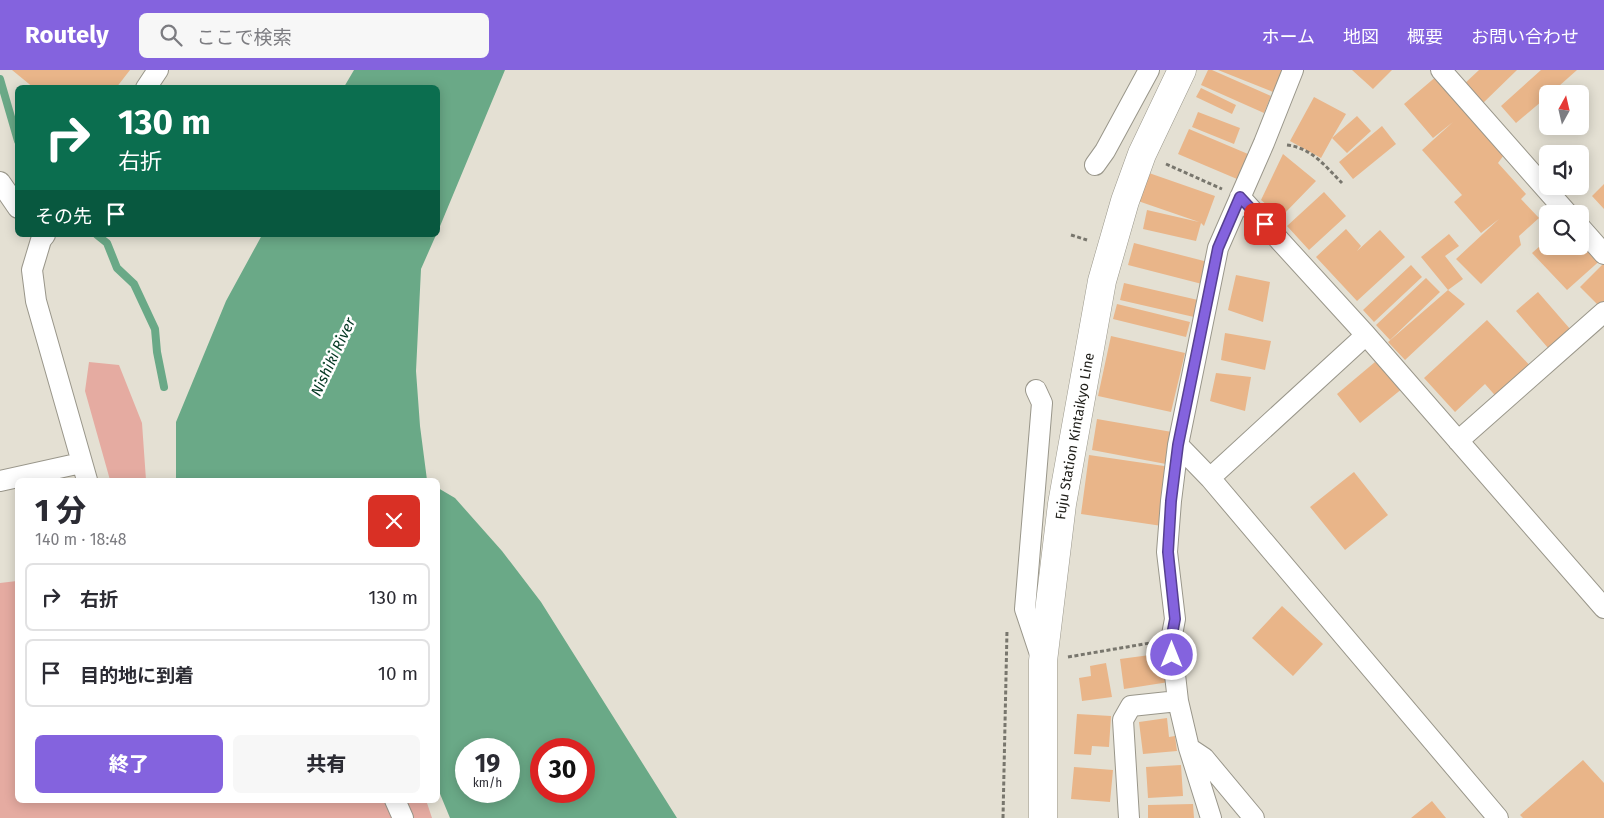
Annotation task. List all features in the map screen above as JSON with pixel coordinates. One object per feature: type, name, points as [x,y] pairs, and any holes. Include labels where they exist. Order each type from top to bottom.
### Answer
[{"type":"main road","name":"Fuju Station Kintaikyo Line","points":[[1043,818],[1042,661],[1062,504],[1102,281],[1125,201],[1142,154],[1182,70]]},
{"type":"street","points":[[148,85],[158,70]]},
{"type":"street","points":[[1095,165],[1105,152],[1149,70]]},
{"type":"street","points":[[1211,818],[1178,701],[1171,640],[1175,619],[1168,552],[1171,501],[1178,445],[1218,248],[1264,144],[1293,70]]},
{"type":"street","points":[[1441,70],[1560,205]]},
{"type":"street","points":[[0,182],[15,204]]},
{"type":"street","points":[[1240,197],[1366,335],[1604,608]]},
{"type":"street","points":[[25,478],[84,471],[36,302],[32,270],[41,237]]},
{"type":"street","points":[[1589,237],[1604,254]]},
{"type":"street","points":[[1458,440],[1604,312]]},
{"type":"street","points":[[1210,478],[1366,335]]},
{"type":"street","points":[[1036,390],[1042,403],[1025,609],[1042,661]]},
{"type":"street","points":[[1178,445],[1210,478],[1498,818]]},
{"type":"street","points":[[0,481],[15,479]]},
{"type":"street","points":[[1129,818],[1123,720],[1131,706],[1178,701]]},
{"type":"street","points":[[1190,748],[1204,758],[1254,818]]},
{"type":"street","points":[[396,803],[403,818]]},
{"type":"path","points":[[1264,144],[1294,146],[1309,151],[1342,183]]},
{"type":"path","points":[[1142,154],[1240,197]]},
{"type":"path","points":[[1003,818],[1008,618],[1025,609]]},
{"type":"path","points":[[1042,661],[1171,640]]},
{"type":"shaded area","points":[[89,362],[119,365],[142,423],[146,478],[109,478],[85,391]]},
{"type":"shaded area","points":[[15,581],[15,803],[427,803],[432,818],[0,818],[0,583]]},
{"type":"water","points":[[354,70],[505,70],[440,226],[440,85],[345,85]]},
{"type":"water","name":"Nishiki River","points":[[261,237],[435,237],[421,269],[416,371],[420,426],[427,478],[176,478],[176,422],[226,301]]},
{"type":"water","points":[[440,489],[455,498],[502,551],[541,602],[677,818],[450,818],[440,794]]},
{"type":"building","points":[[12,70],[130,70],[118,85],[30,85]]},
{"type":"building","points":[[1208,70],[1212,70],[1271,96],[1264,113],[1201,85]]},
{"type":"building","points":[[1218,70],[1282,70],[1273,92]]},
{"type":"building","points":[[1352,70],[1392,70],[1373,89]]},
{"type":"building","points":[[1479,70],[1517,70],[1481,105],[1462,86]]},
{"type":"building","points":[[1541,70],[1577,70],[1560,85],[1539,85],[1539,104],[1516,123],[1501,106]]},
{"type":"building","points":[[1438,75],[1506,152],[1498,163],[1526,194],[1521,199],[1539,218],[1519,236],[1521,245],[1481,284],[1456,259],[1499,219],[1481,233],[1454,202],[1462,195],[1422,150],[1453,122],[1433,138],[1404,104]]},
{"type":"building","points":[[1201,88],[1236,105],[1232,114],[1196,97]]},
{"type":"building","points":[[1314,97],[1346,114],[1321,158],[1290,141]]},
{"type":"building","points":[[1198,112],[1240,128],[1234,144],[1192,127]]},
{"type":"building","points":[[1357,116],[1371,131],[1347,153],[1332,138]]},
{"type":"building","points":[[1382,126],[1396,144],[1353,179],[1339,162]]},
{"type":"building","points":[[1189,129],[1248,154],[1237,179],[1178,154]]},
{"type":"building","points":[[1283,154],[1316,181],[1281,217],[1261,200]]},
{"type":"building","points":[[1149,173],[1215,196],[1204,226],[1201,223],[1196,241],[1143,229],[1147,210],[1199,222],[1138,201]]},
{"type":"building","points":[[1604,184],[1604,209],[1592,196]]},
{"type":"building","points":[[1324,192],[1346,216],[1309,250],[1287,226]]},
{"type":"building","points":[[1346,229],[1361,246],[1357,251],[1380,230],[1405,257],[1357,301],[1316,257]]},
{"type":"building","points":[[1449,234],[1459,246],[1445,256],[1463,279],[1448,290],[1421,257]]},
{"type":"building","points":[[1589,238],[1604,257],[1567,290],[1532,253],[1539,247],[1539,255],[1589,255]]},
{"type":"building","points":[[1134,243],[1208,262],[1202,284],[1128,265]]},
{"type":"building","points":[[1604,263],[1604,311],[1580,287]]},
{"type":"building","points":[[1411,265],[1422,277],[1374,322],[1363,310]]},
{"type":"building","points":[[1236,275],[1270,282],[1263,322],[1228,310]]},
{"type":"building","points":[[1426,278],[1440,292],[1390,340],[1376,325]]},
{"type":"building","points":[[1124,283],[1198,300],[1194,317],[1120,300]]},
{"type":"building","points":[[1448,290],[1465,304],[1405,360],[1388,342]]},
{"type":"building","points":[[1538,292],[1577,337],[1555,356],[1516,311]]},
{"type":"building","points":[[1117,304],[1190,322],[1186,337],[1113,319]]},
{"type":"building","points":[[1487,320],[1534,370],[1500,401],[1485,384],[1455,412],[1424,378]]},
{"type":"building","points":[[1225,333],[1271,341],[1265,370],[1221,360]]},
{"type":"building","points":[[1111,336],[1185,353],[1171,412],[1098,396]]},
{"type":"building","points":[[1375,362],[1403,388],[1360,423],[1337,394]]},
{"type":"building","points":[[1216,373],[1251,377],[1245,411],[1210,401]]},
{"type":"building","points":[[1097,419],[1172,432],[1166,464],[1092,450]]},
{"type":"building","points":[[1089,455],[1171,467],[1162,526],[1081,514]]},
{"type":"building","points":[[1354,472],[1388,515],[1345,550],[1310,507]]},
{"type":"building","points":[[1282,606],[1323,644],[1293,676],[1252,638]]},
{"type":"building","points":[[1165,653],[1169,682],[1124,689],[1120,659]]},
{"type":"building","points":[[1106,663],[1112,697],[1082,701],[1079,678],[1091,676],[1090,666]]},
{"type":"building","points":[[1077,714],[1111,716],[1109,747],[1092,746],[1091,755],[1074,754]]},
{"type":"building","points":[[1167,718],[1169,737],[1175,736],[1177,751],[1143,754],[1139,722]]},
{"type":"building","points":[[1583,760],[1604,783],[1604,818],[1523,818],[1520,815]]},
{"type":"building","points":[[1181,765],[1183,796],[1148,798],[1146,767]]},
{"type":"building","points":[[1074,767],[1113,770],[1110,802],[1071,799]]},
{"type":"building","points":[[1432,801],[1446,818],[1411,818]]},
{"type":"building","points":[[1193,804],[1194,818],[1148,818],[1148,805]]},
{"type":"waterway","points":[[0,79],[15,131]]},
{"type":"waterway","points":[[100,237],[107,243],[117,268],[134,284],[155,329],[157,352],[164,387]]},
{"type":"route","points":[[1172,655],[1171,640],[1175,619],[1168,552],[1171,501],[1178,445],[1218,248],[1240,197],[1265,224]]}]
